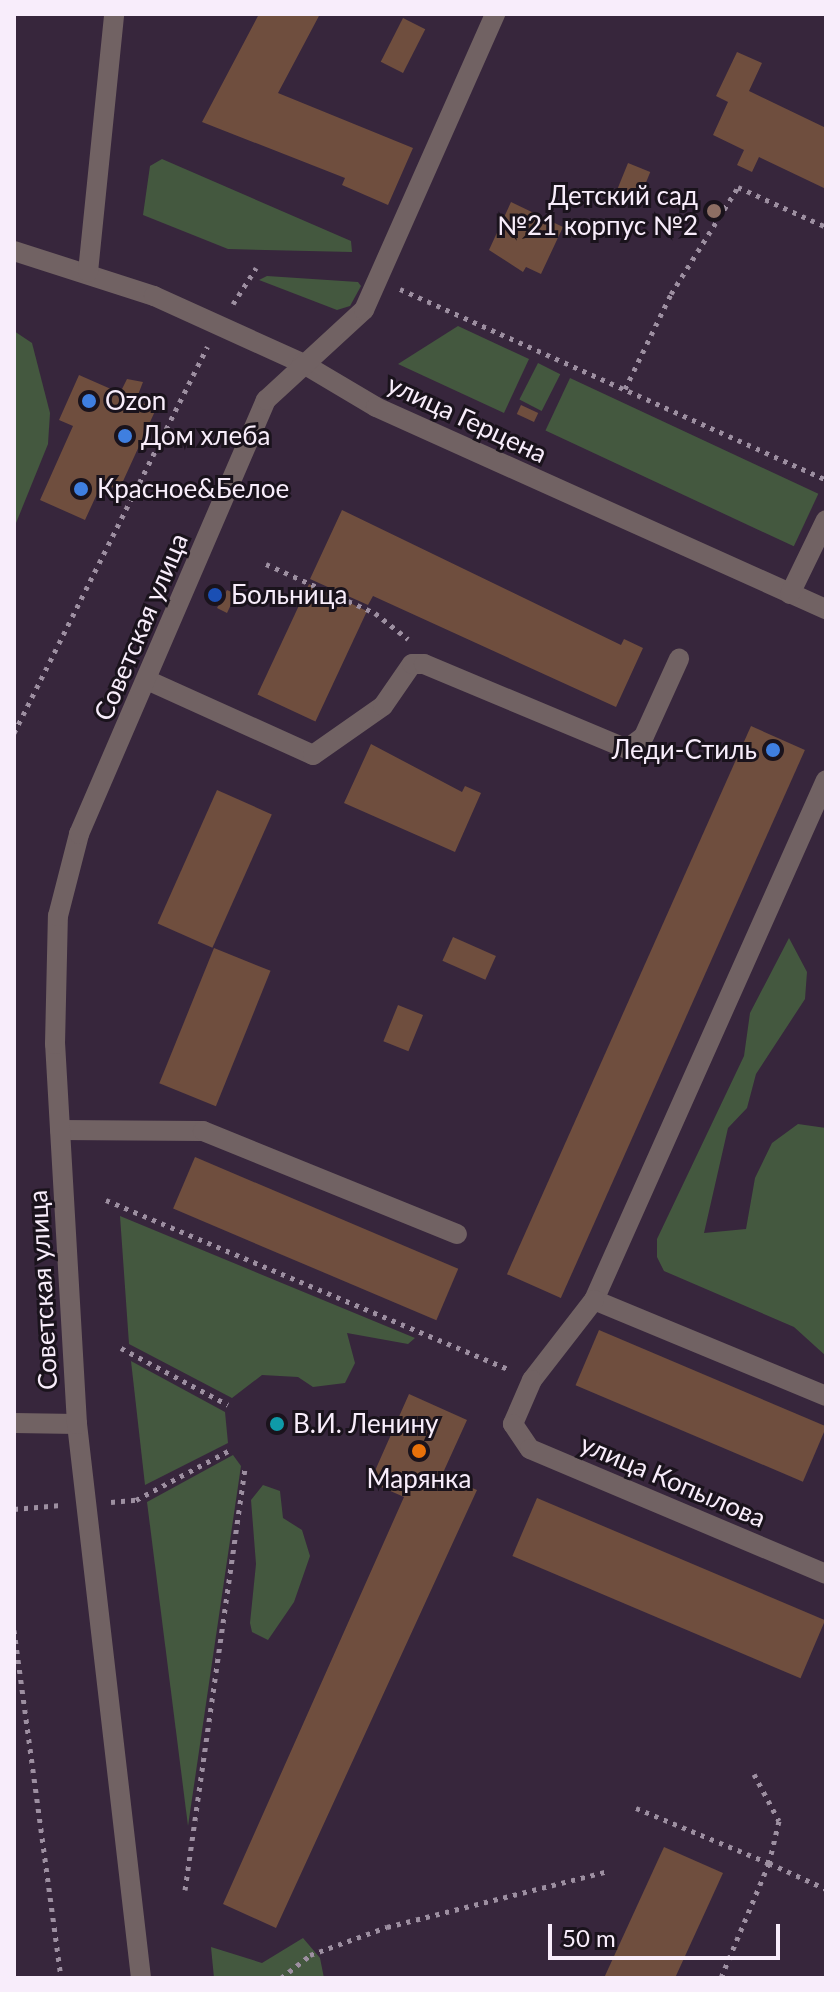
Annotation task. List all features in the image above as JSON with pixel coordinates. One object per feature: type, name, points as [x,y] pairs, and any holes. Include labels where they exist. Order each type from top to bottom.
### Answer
[{"type":"street","points":[[88,272],[114,14]]},
{"type":"street","name":"Советская улица","points":[[141,1978],[77,1424],[53,997],[58,916],[79,834],[266,400],[302,363],[351,326],[381,280],[495,14]]},
{"type":"street","name":"улица Герцена","points":[[14,251],[88,272],[219,325],[302,363],[376,407],[826,609]]},
{"type":"street","points":[[790,594],[826,520]]},
{"type":"street","points":[[147,680],[320,755],[383,706],[412,664],[627,749],[644,736],[679,659]]},
{"type":"street","points":[[532,1380],[594,1300],[819,815],[826,780]]},
{"type":"street","points":[[60,1130],[203,1131],[457,1234]]},
{"type":"street","points":[[594,1300],[826,1396]]},
{"type":"street","name":"улица Копылова","points":[[532,1380],[513,1424],[530,1449],[826,1574]]},
{"type":"street","points":[[14,1423],[77,1424]]},
{"type":"path","points":[[625,389],[671,294],[738,187],[826,227]]},
{"type":"path","points":[[14,733],[219,325],[256,268]]},
{"type":"path","points":[[381,280],[826,480]]},
{"type":"path","points":[[266,564],[375,613],[409,639],[412,664]]},
{"type":"path","points":[[106,1200],[532,1380]]},
{"type":"path","points":[[121,1348],[228,1405]]},
{"type":"path","points":[[14,1509],[136,1500],[230,1450]]},
{"type":"path","points":[[185,1890],[245,1469]]},
{"type":"path","points":[[14,1630],[61,1978]]},
{"type":"path","points":[[721,1978],[769,1863],[779,1821],[754,1774]]},
{"type":"path","points":[[636,1808],[826,1889]]},
{"type":"path","points":[[281,1978],[310,1955],[387,1927],[609,1871]]},
{"type":"green space","points":[[162,159],[351,241],[352,252],[228,249],[143,215],[150,166]]},
{"type":"green space","points":[[267,276],[358,282],[361,286],[350,306],[337,310],[259,280]]},
{"type":"green space","points":[[458,326],[529,359],[504,413],[398,364]]},
{"type":"green space","points":[[14,331],[32,343],[50,413],[48,444],[14,528]]},
{"type":"green space","points":[[538,363],[560,374],[542,411],[519,400]]},
{"type":"green space","points":[[570,378],[818,494],[794,546],[545,431]]},
{"type":"green space","points":[[789,938],[807,972],[805,999],[756,1074],[747,1108],[728,1128],[704,1233],[746,1229],[755,1178],[772,1143],[798,1124],[826,1128],[826,1356],[794,1327],[664,1271],[657,1257],[657,1239],[744,1056],[750,1013]]},
{"type":"green space","points":[[120,1216],[415,1338],[408,1344],[347,1333],[355,1363],[345,1383],[313,1387],[298,1377],[262,1375],[232,1398],[129,1344]]},
{"type":"green space","points":[[131,1361],[225,1412],[228,1443],[145,1485]]},
{"type":"green space","points":[[233,1455],[241,1466],[188,1826],[147,1502]]},
{"type":"green space","points":[[263,1485],[280,1491],[283,1518],[302,1530],[310,1556],[294,1602],[268,1640],[252,1632],[250,1623],[256,1564],[251,1500]]},
{"type":"green space","points":[[303,1938],[320,1958],[324,1978],[214,1978],[211,1947],[262,1963]]},
{"type":"building","points":[[259,14],[320,14],[278,93],[413,148],[388,205],[342,185],[345,178],[202,122]]},
{"type":"building","points":[[403,18],[425,29],[403,73],[381,62]]},
{"type":"building","points":[[737,52],[762,63],[749,91],[826,128],[826,189],[759,157],[752,172],[737,165],[744,150],[713,135],[728,102],[716,96]]},
{"type":"building","points":[[628,163],[650,172],[639,200],[617,191]]},
{"type":"building","points":[[511,202],[563,227],[541,274],[526,267],[523,272],[489,250]]},
{"type":"building","points":[[79,375],[120,393],[127,379],[143,382],[136,400],[156,409],[119,490],[102,483],[85,520],[40,500],[73,426],[59,420]]},
{"type":"building","points":[[521,405],[538,413],[534,422],[517,414]]},
{"type":"building","points":[[342,510],[621,645],[624,639],[643,648],[616,707],[373,596],[368,605],[310,579]]},
{"type":"building","points":[[309,584],[367,611],[315,722],[257,695]]},
{"type":"building","points":[[227,590],[236,594],[227,613],[217,608]]},
{"type":"building","points":[[751,726],[805,750],[561,1298],[507,1274]]},
{"type":"building","points":[[371,744],[462,792],[465,786],[481,793],[455,852],[344,803]]},
{"type":"building","points":[[217,790],[272,814],[212,948],[158,923]]},
{"type":"building","points":[[453,937],[496,956],[485,980],[442,961]]},
{"type":"building","points":[[214,948],[271,971],[216,1106],[159,1083]]},
{"type":"building","points":[[398,1005],[423,1015],[408,1051],[383,1041]]},
{"type":"building","points":[[195,1157],[458,1269],[436,1320],[173,1209]]},
{"type":"building","points":[[599,1330],[826,1426],[803,1482],[576,1385]]},
{"type":"building","points":[[409,1394],[467,1420],[442,1475],[477,1490],[276,1928],[223,1904],[404,1497],[370,1482]]},
{"type":"building","points":[[537,1498],[825,1620],[801,1678],[512,1556]]},
{"type":"building","points":[[664,1847],[723,1873],[675,1978],[604,1978]]},
{"type":"place","name":"Детский сад №21 корпус №2","points":[[714,211]]},
{"type":"place","name":"Ozon","points":[[89,401]]},
{"type":"place","name":"Дом хлеба","points":[[125,436]]},
{"type":"place","name":"Красное&Белое","points":[[81,489]]},
{"type":"place","name":"Больница","points":[[215,595]]},
{"type":"place","name":"Леди-Стиль","points":[[773,750]]},
{"type":"place","name":"В.И. Ленину","points":[[277,1424]]},
{"type":"place","name":"Марянка","points":[[419,1451]]}]
